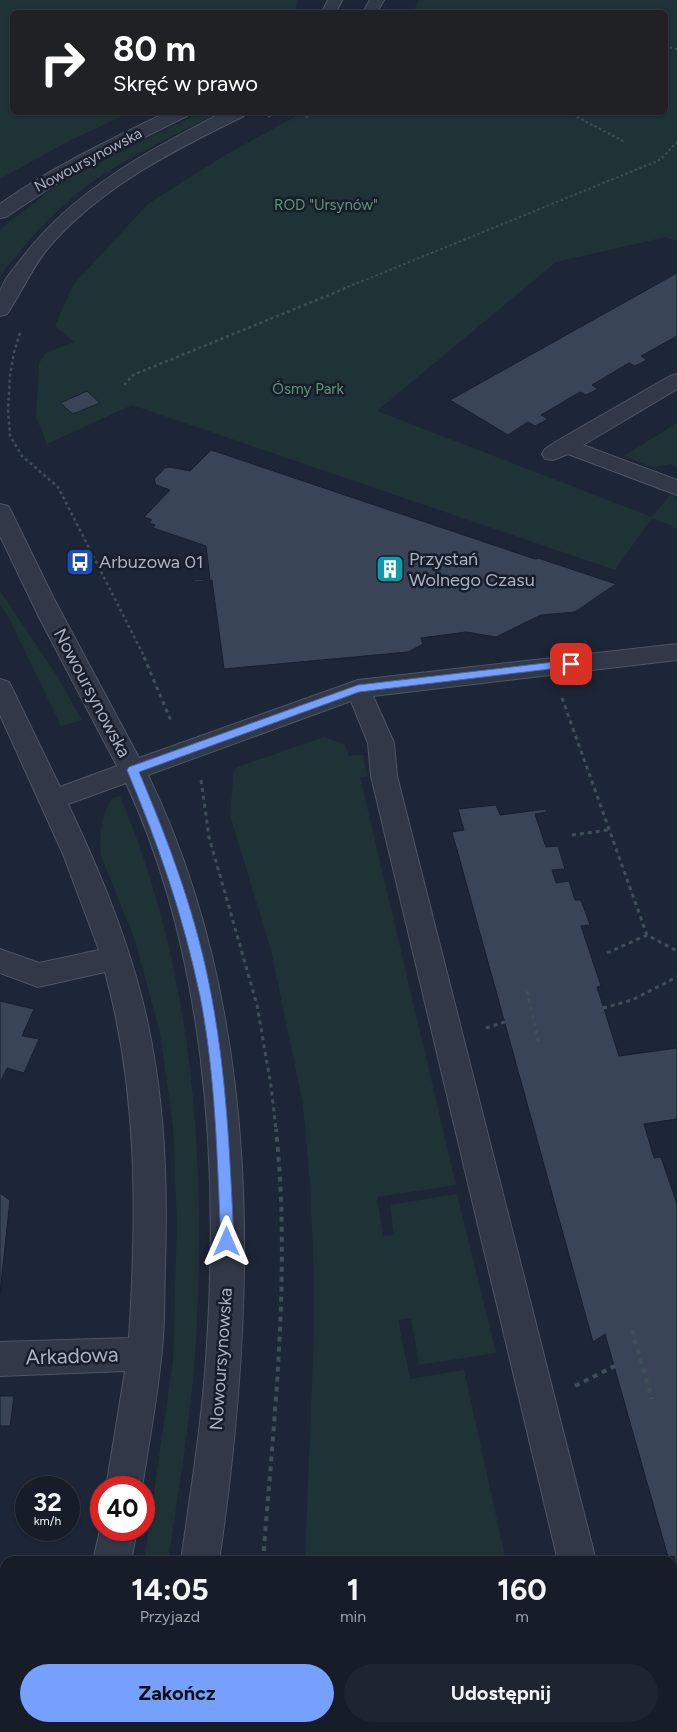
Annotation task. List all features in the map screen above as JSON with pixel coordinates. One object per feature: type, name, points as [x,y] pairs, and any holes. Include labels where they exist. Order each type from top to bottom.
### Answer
[{"type":"street","name":"Nowoursynowska","points":[[0,213],[35,188],[73,165],[175,115]]},
{"type":"street","name":"Nowoursynowska","points":[[0,310],[18,275],[62,222],[92,197],[150,158],[232,115]]},
{"type":"street","points":[[677,380],[559,450],[677,488]]},
{"type":"street","name":"Nowoursynowska","points":[[0,510],[34,583],[132,770],[162,840],[194,943],[206,998],[217,1070],[228,1223],[226,1317],[218,1415],[201,1556]]},
{"type":"street","points":[[52,800],[358,689],[677,652]]},
{"type":"street","points":[[0,688],[86,877],[116,958],[133,1028],[149,1151],[150,1225],[144,1354],[126,1476]]},
{"type":"street","points":[[358,689],[381,743],[384,776],[576,1556]]},
{"type":"street","points":[[0,961],[38,975],[116,958]]},
{"type":"street","name":"Arkadowa","points":[[0,1359],[144,1354]]},
{"type":"street","points":[[113,1556],[116,1541]]},
{"type":"path","points":[[261,121],[271,115]]},
{"type":"path","points":[[306,117],[311,115]]},
{"type":"path","points":[[574,115],[625,142]]},
{"type":"path","points":[[124,385],[133,376],[655,162],[661,159],[677,142]]},
{"type":"path","points":[[23,327],[14,352],[10,376],[8,410],[10,436],[22,456],[58,487],[152,673],[172,722]]},
{"type":"path","points":[[560,690],[608,830],[647,935],[677,951]]},
{"type":"path","points":[[572,835],[608,830]]},
{"type":"path","points":[[607,953],[647,935]]},
{"type":"path","points":[[603,1008],[632,1000],[677,977]]},
{"type":"path","points":[[527,991],[539,1044]]},
{"type":"path","points":[[483,1029],[505,1022]]},
{"type":"path","points":[[632,1330],[652,1399]]},
{"type":"path","points":[[568,1390],[615,1366]]},
{"type":"green space","points":[[0,0],[297,0],[295,10],[10,10],[10,115],[125,115],[67,142],[0,179]]},
{"type":"green space","points":[[419,0],[677,0],[677,241],[666,237],[556,262],[377,411],[652,517],[670,495],[677,498],[677,528],[652,518],[615,570],[132,405],[47,444],[36,417],[39,363],[46,353],[74,342],[55,326],[73,285],[148,204],[227,154],[298,115],[668,115],[668,10],[414,10]]},
{"type":"green space","points":[[196,115],[215,115],[136,155],[104,174],[76,194],[44,224],[0,277],[0,230],[64,180]]},
{"type":"green space","points":[[677,423],[677,467],[671,464],[653,467],[624,456]]},
{"type":"green space","points":[[0,591],[57,676],[82,720],[61,726],[10,620],[0,604]]},
{"type":"green space","points":[[324,737],[345,745],[349,756],[363,755],[367,776],[360,777],[456,1185],[377,1197],[383,1236],[394,1235],[390,1205],[457,1194],[496,1353],[419,1365],[411,1318],[398,1320],[410,1379],[464,1370],[505,1556],[305,1556],[314,1333],[314,1274],[310,1184],[303,1104],[271,950],[230,815],[234,770],[237,767]]},
{"type":"green space","points":[[120,796],[145,863],[165,932],[180,1001],[190,1071],[196,1141],[199,1213],[195,1356],[187,1433],[169,1556],[145,1556],[147,1541],[155,1541],[155,1485],[173,1361],[177,1224],[173,1126],[160,1033],[135,940],[101,856],[100,841],[103,819],[112,798]]},
{"type":"building","points":[[677,273],[677,336],[641,356],[647,360],[635,366],[629,363],[592,385],[598,389],[586,395],[580,392],[541,415],[548,419],[535,426],[528,422],[508,435],[450,400]]},
{"type":"building","points":[[87,391],[100,403],[73,414],[60,403]]},
{"type":"building","name":"Przystań Wolnego Czasu","points":[[211,450],[535,559],[538,558],[616,584],[575,612],[541,615],[496,637],[466,632],[421,638],[423,644],[408,652],[224,669],[212,580],[193,582],[193,580],[210,579],[206,546],[153,528],[155,525],[149,523],[152,520],[144,517],[170,490],[156,485],[154,479],[165,468],[190,471]]},
{"type":"building","points":[[496,805],[500,815],[546,809],[547,812],[535,814],[546,847],[558,846],[565,869],[552,870],[556,883],[569,881],[575,900],[581,900],[590,925],[581,926],[601,986],[597,987],[619,1056],[677,1048],[677,1119],[644,1124],[654,1158],[661,1157],[677,1204],[677,1556],[668,1556],[605,1334],[593,1342],[452,832],[464,830],[458,809]]},
{"type":"building","points":[[0,1001],[34,1009],[22,1036],[39,1039],[24,1073],[7,1068],[0,1083]]},
{"type":"building","points":[[0,1193],[10,1200],[0,1294]]},
{"type":"building","points":[[0,1396],[14,1396],[10,1426],[0,1426]]},
{"type":"place","name":"Arbuzowa 01","points":[[80,562]]},
{"type":"place","name":"Przystań Wolnego Czasu","points":[[390,569]]},
{"type":"route","points":[[227,1242],[228,1223],[224,1146],[217,1070],[206,998],[194,943],[180,895],[149,806],[132,770],[328,698],[358,689],[571,664]]},
{"type":"park label","name":"ROD \"Ursynów\"","points":[[326,205]]},
{"type":"park label","name":"Ósmy Park","points":[[308,389]]}]
